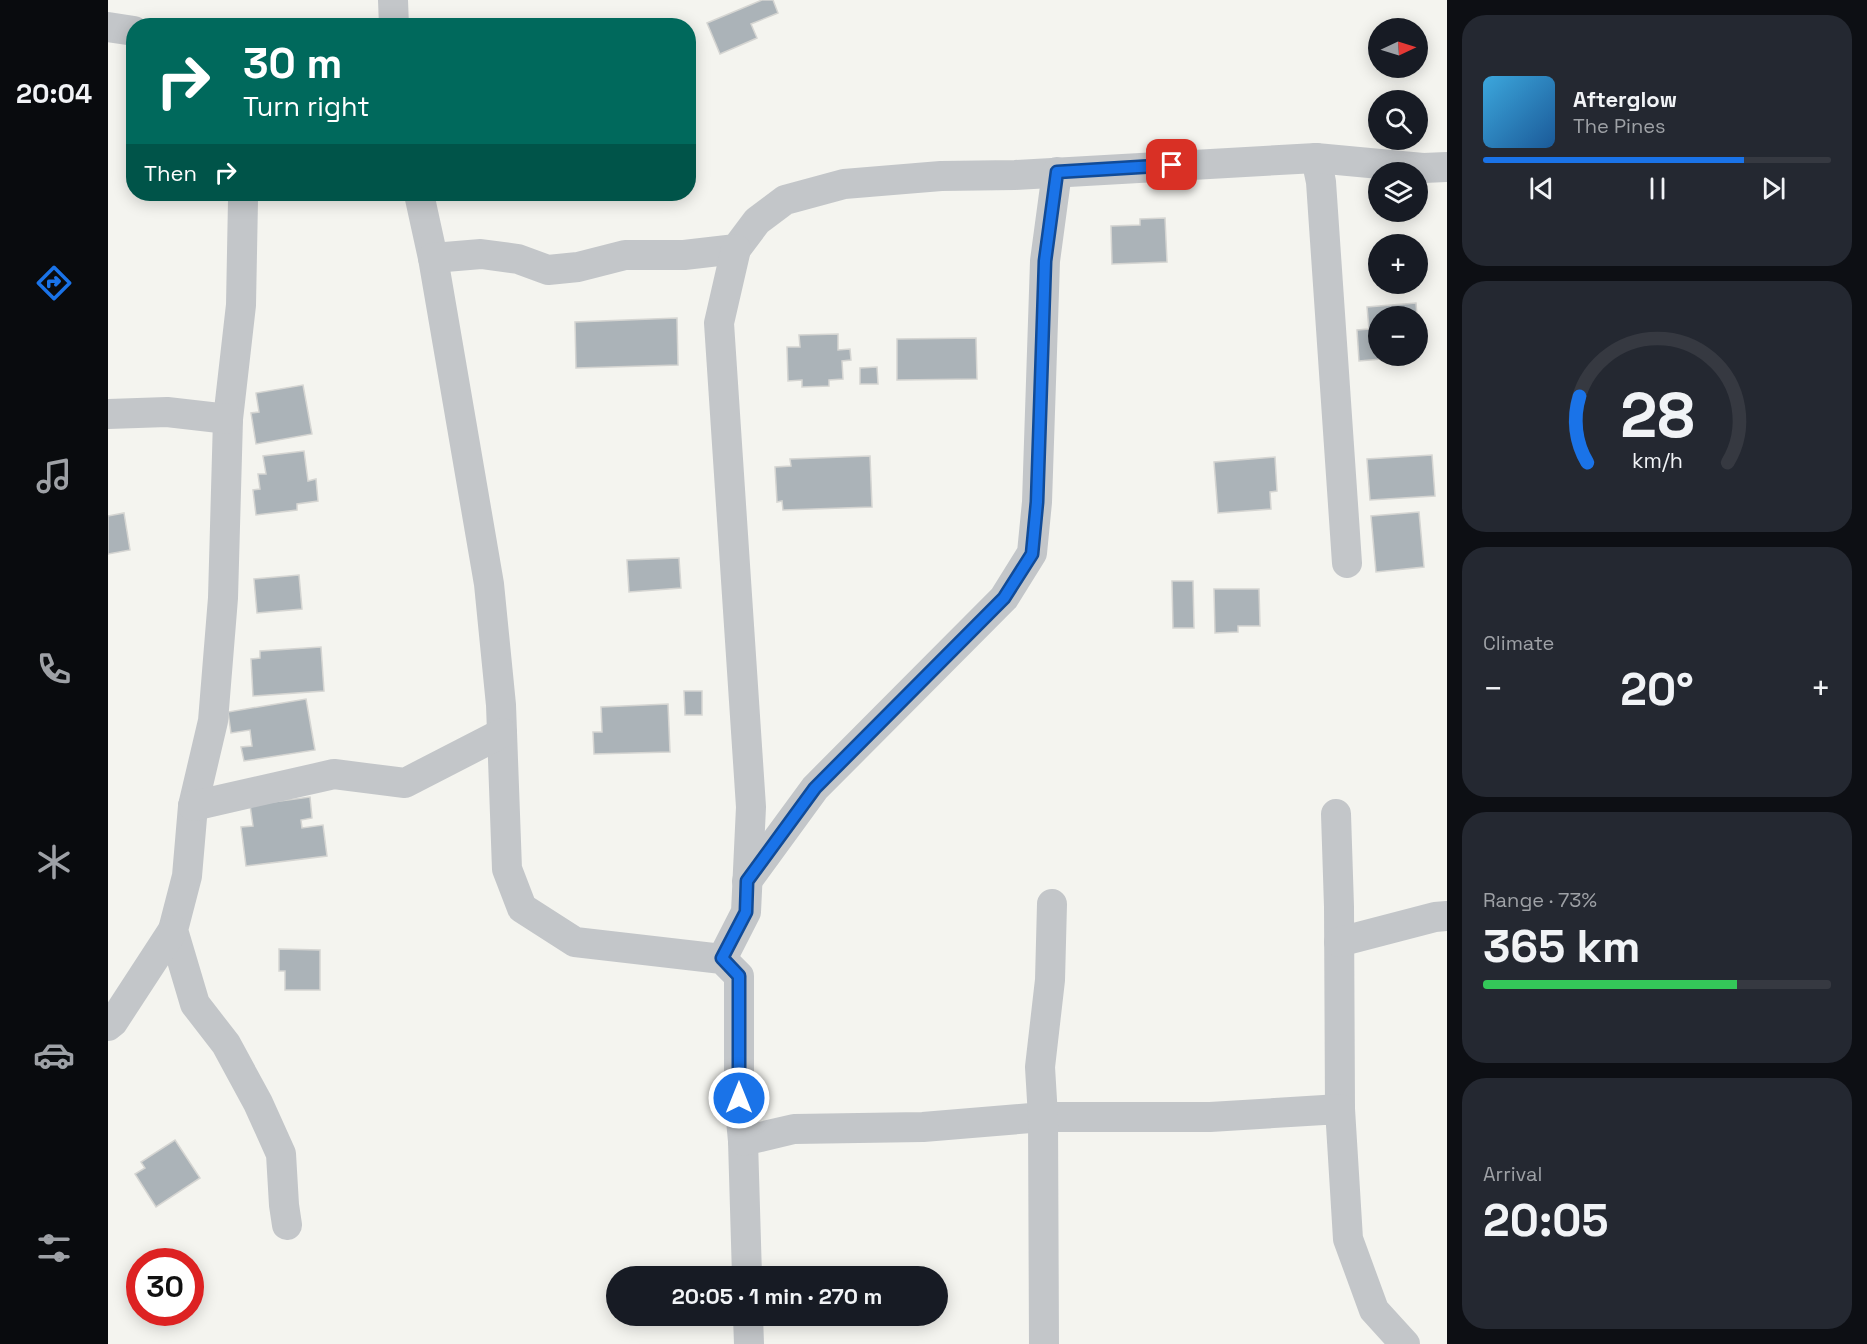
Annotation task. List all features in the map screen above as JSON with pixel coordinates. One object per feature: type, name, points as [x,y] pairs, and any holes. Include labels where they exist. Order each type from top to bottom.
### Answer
[{"type":"street","points":[[393,0],[394,18]]},
{"type":"street","points":[[108,27],[126,30]]},
{"type":"street","points":[[722,958],[746,912],[751,807],[719,322],[736,249],[757,221],[785,200],[844,184],[941,176],[1015,175],[1316,158],[1423,168],[1447,166]]},
{"type":"street","points":[[1316,158],[1321,182],[1347,563]]},
{"type":"street","points":[[747,881],[815,788],[1004,598],[1032,554],[1037,502],[1045,261],[1057,172]]},
{"type":"street","points":[[108,1026],[113,1022],[173,930],[187,876],[193,806],[213,721],[223,598],[228,419],[240,305],[243,201]]},
{"type":"street","points":[[421,201],[433,258],[489,584],[501,705],[507,868],[522,908],[576,942],[722,958],[739,976],[739,1098],[743,1141],[747,1266]]},
{"type":"street","points":[[433,258],[480,254],[518,260],[548,270],[578,267],[625,255],[684,255],[736,249]]},
{"type":"street","points":[[108,414],[167,412],[228,419]]},
{"type":"street","points":[[193,806],[334,774],[405,783],[502,734]]},
{"type":"street","points":[[1336,814],[1340,1109],[1348,1239],[1374,1310],[1405,1344]]},
{"type":"street","points":[[1044,1344],[1043,1117],[1040,1066],[1050,980],[1052,904]]},
{"type":"street","points":[[1339,942],[1435,917],[1447,916]]},
{"type":"street","points":[[173,930],[195,1004],[225,1044],[258,1103],[281,1154],[287,1225]]},
{"type":"street","points":[[743,1141],[794,1129],[923,1127],[1043,1117],[1210,1117],[1340,1109]]},
{"type":"street","points":[[748,1326],[749,1344]]},
{"type":"building","points":[[762,0],[773,0],[778,13],[751,24],[757,38],[720,54],[707,23]]},
{"type":"building","points":[[1165,218],[1167,262],[1112,264],[1111,226],[1140,225],[1140,219]]},
{"type":"building","points":[[1416,303],[1416,306],[1379,306]]},
{"type":"building","points":[[677,318],[678,365],[576,368],[575,322]]},
{"type":"building","points":[[1368,329],[1368,360],[1359,361],[1357,330]]},
{"type":"building","points":[[838,334],[838,350],[850,349],[851,360],[842,361],[843,379],[829,380],[829,386],[802,387],[802,380],[788,381],[787,347],[800,347],[799,335]]},
{"type":"building","points":[[976,338],[977,379],[897,380],[897,339]]},
{"type":"building","points":[[877,367],[878,384],[860,384],[860,368]]},
{"type":"building","points":[[303,385],[312,434],[256,444],[251,413],[259,412],[256,393]]},
{"type":"building","points":[[304,451],[308,481],[316,479],[318,501],[297,504],[297,510],[256,515],[253,490],[260,489],[258,474],[266,474],[263,456]]},
{"type":"building","points":[[1432,455],[1435,496],[1370,500],[1367,459]]},
{"type":"building","points":[[870,456],[872,507],[783,510],[782,501],[777,502],[775,467],[791,466],[790,459]]},
{"type":"building","points":[[1275,457],[1277,491],[1270,492],[1271,509],[1218,513],[1214,462]]},
{"type":"building","points":[[1419,512],[1424,567],[1376,572],[1371,516]]},
{"type":"building","points":[[124,513],[130,550],[108,554],[108,516]]},
{"type":"building","points":[[679,558],[681,588],[629,592],[627,560]]},
{"type":"building","points":[[299,575],[302,609],[257,613],[254,579]]},
{"type":"building","points":[[1172,581],[1193,581],[1194,628],[1173,628]]},
{"type":"building","points":[[1214,589],[1259,589],[1260,626],[1238,626],[1238,632],[1215,633]]},
{"type":"building","points":[[321,647],[324,691],[253,696],[251,659],[260,658],[260,651]]},
{"type":"building","points":[[684,691],[702,691],[702,715],[685,715]]},
{"type":"building","points":[[306,699],[315,750],[244,761],[241,747],[252,746],[250,730],[231,733],[228,712]]},
{"type":"building","points":[[668,704],[670,752],[594,754],[593,732],[602,732],[601,707]]},
{"type":"building","points":[[310,797],[312,818],[301,820],[302,828],[323,825],[327,856],[246,866],[241,827],[253,826],[250,805]]},
{"type":"building","points":[[279,949],[320,950],[320,990],[285,990],[285,971],[279,971]]},
{"type":"building","points":[[175,1140],[200,1178],[156,1207],[135,1174],[145,1168],[141,1162]]},
{"type":"route","points":[[739,1098],[739,976],[722,958],[746,912],[747,881],[815,788],[1004,598],[1032,554],[1037,502],[1045,261],[1057,172],[1172,165]]}]
